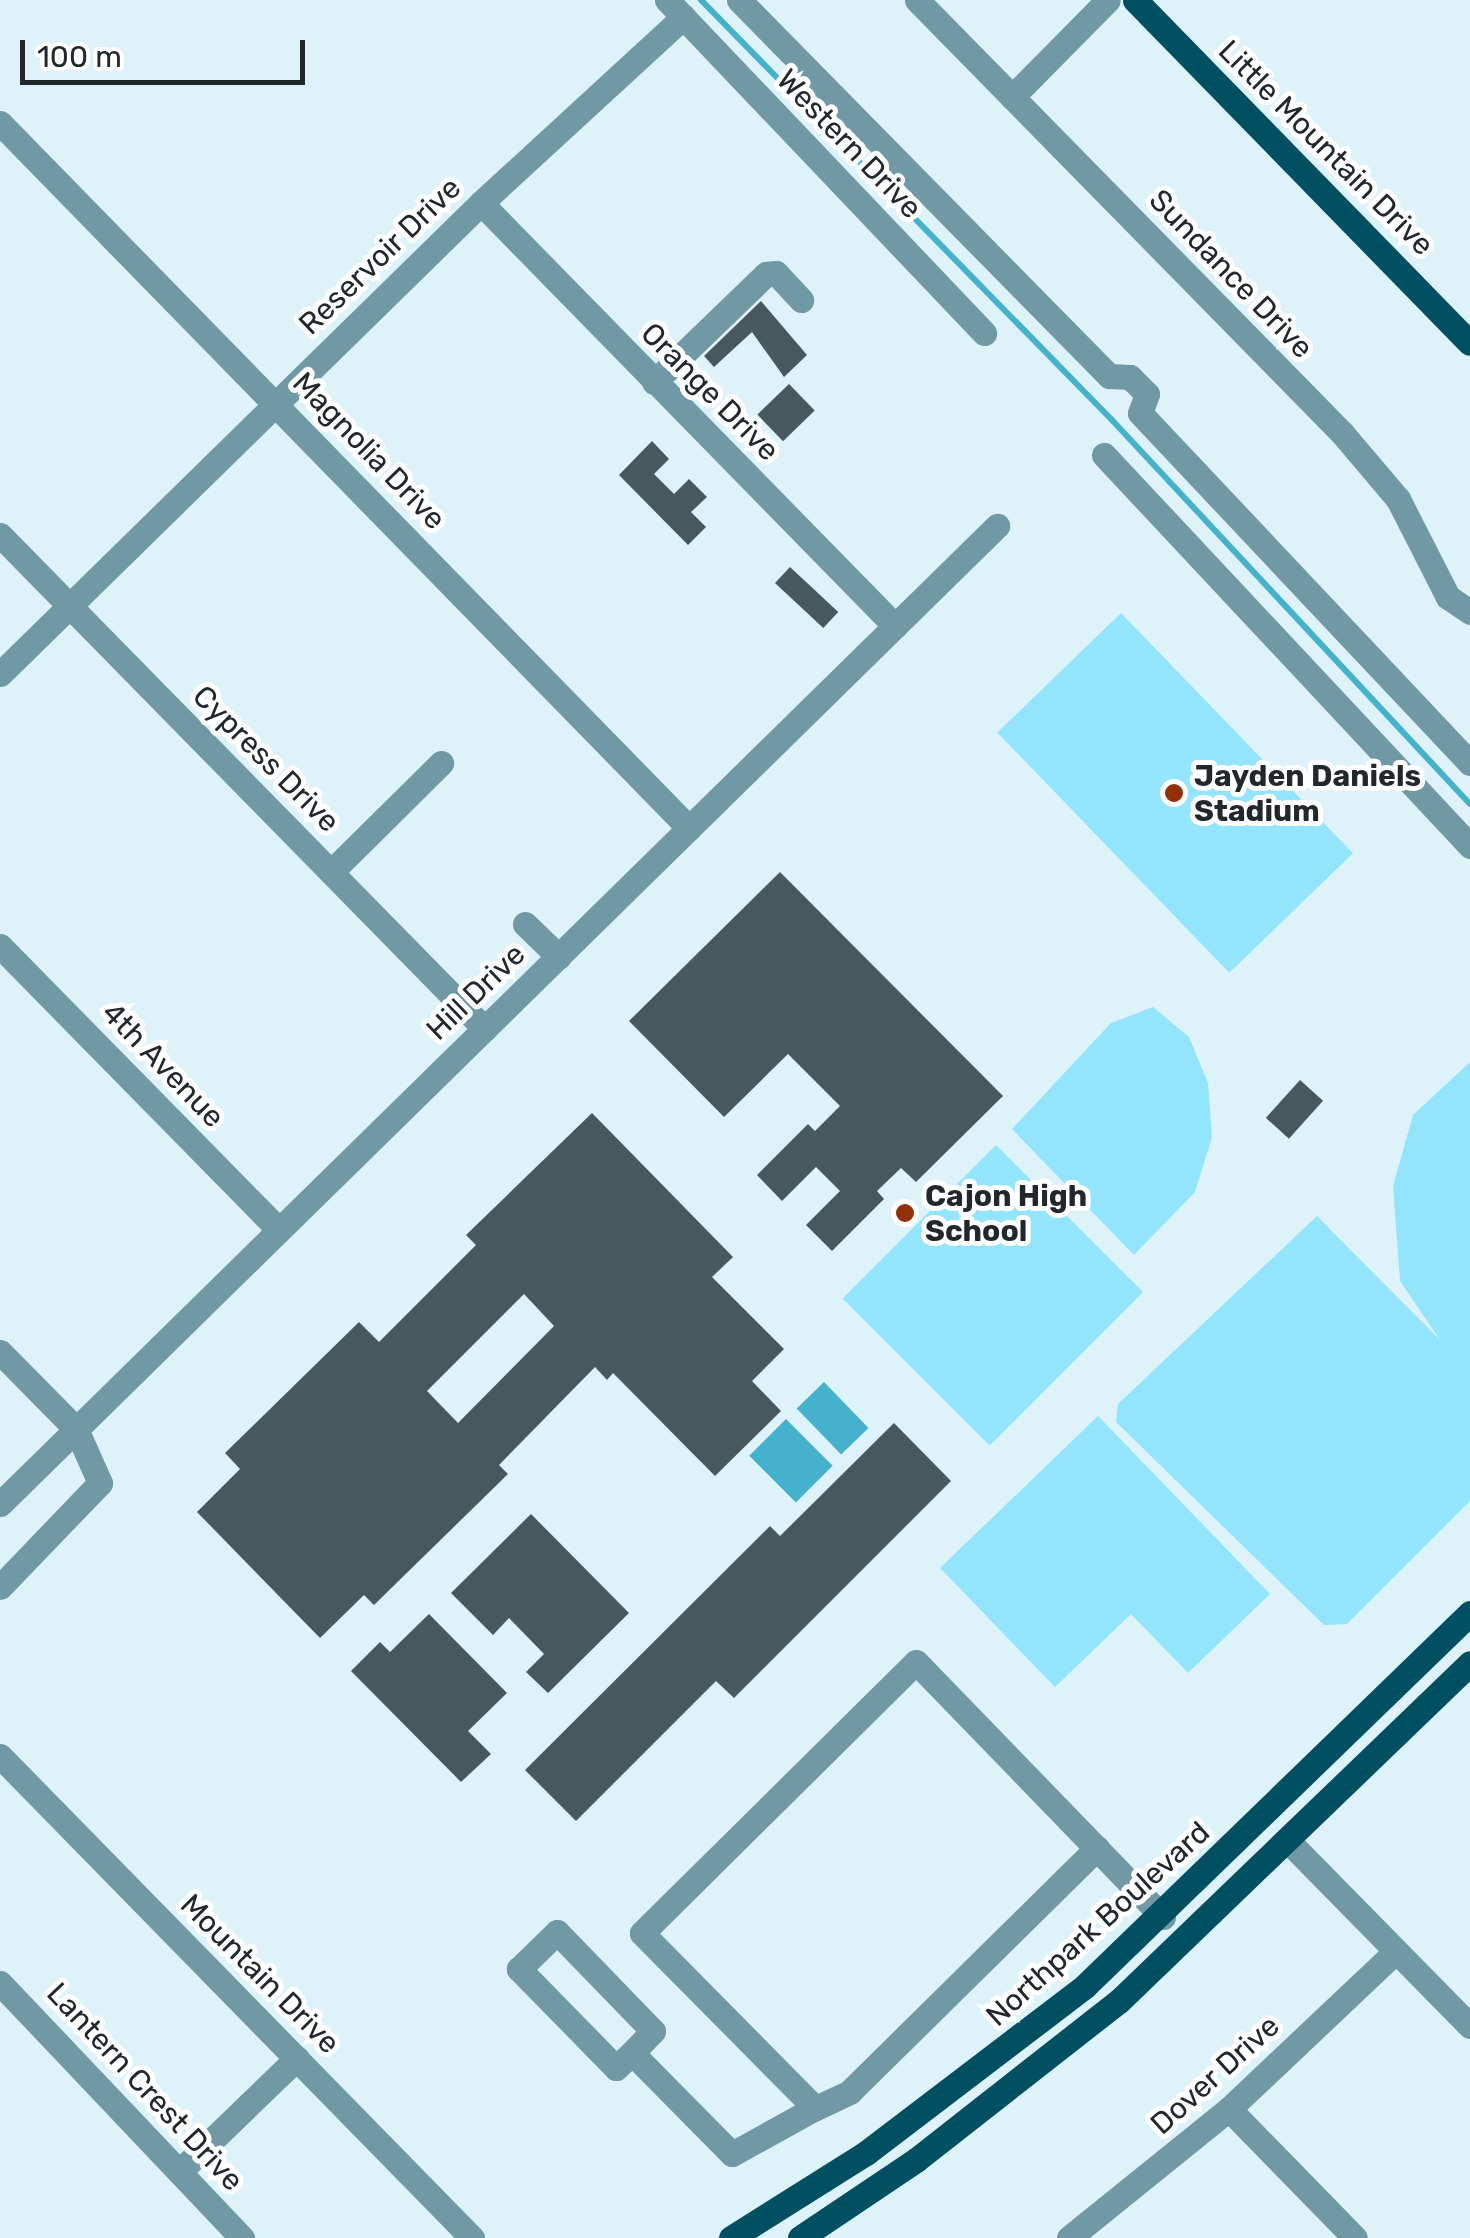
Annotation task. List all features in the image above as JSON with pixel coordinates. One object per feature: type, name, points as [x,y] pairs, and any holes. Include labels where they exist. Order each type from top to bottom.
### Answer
[{"type":"main road","name":"Little Mountain Drive","points":[[1135,0],[1470,343]]},
{"type":"main road","name":"Northpark Boulevard","points":[[731,2238],[1007,2050],[1164,1917],[1470,1613]]},
{"type":"main road","points":[[800,2238],[1036,2070],[1289,1842],[1470,1663]]},
{"type":"street","points":[[739,0],[1109,376],[1130,378],[1146,394],[1140,413],[1470,763]]},
{"type":"street","name":"Sundance Drive","points":[[917,0],[1342,434],[1398,499],[1448,597],[1470,612]]},
{"type":"street","points":[[1012,97],[1108,0]]},
{"type":"street","name":"Reservoir Drive","points":[[0,674],[675,8]]},
{"type":"street","name":"Western Drive","points":[[675,8],[984,333]]},
{"type":"street","name":"Magnolia Drive","points":[[0,122],[689,828]]},
{"type":"street","name":"Orange Drive","points":[[480,203],[895,626]]},
{"type":"street","points":[[654,382],[766,274],[776,273],[801,300]]},
{"type":"street","points":[[1104,455],[1470,846]]},
{"type":"street","name":"Hill Drive","points":[[0,1504],[997,526]]},
{"type":"street","name":"Cypress Drive","points":[[0,535],[486,1028]]},
{"type":"street","points":[[331,872],[441,763]]},
{"type":"street","points":[[525,924],[559,956]]},
{"type":"street","name":"4th Avenue","points":[[0,946],[279,1230]]},
{"type":"street","points":[[0,1352],[76,1430],[100,1470],[96,1494],[0,1587]]},
{"type":"street","points":[[815,2108],[642,1933],[916,1662],[1164,1917]]},
{"type":"street","name":"Mountain Drive","points":[[0,1756],[472,2238]]},
{"type":"street","points":[[1289,1842],[1470,2026]]},
{"type":"street","points":[[624,2060],[653,2031],[557,1932],[519,1969],[732,2154],[850,2092],[1096,1848]]},
{"type":"street","name":"Dover Drive","points":[[1069,2238],[1229,2109],[1396,1951]]},
{"type":"street","name":"Lantern Crest Drive","points":[[0,1983],[242,2238]]},
{"type":"street","points":[[181,2170],[296,2058]]},
{"type":"street","points":[[1229,2109],[1355,2238]]},
{"type":"shaded area","name":"Jayden Daniels Stadium","points":[[1121,613],[1353,853],[1229,973],[997,732]]},
{"type":"shaded area","points":[[1153,1007],[1189,1037],[1208,1083],[1212,1137],[1195,1192],[1134,1255],[1012,1129],[1111,1023]]},
{"type":"shaded area","points":[[1470,1062],[1470,1501],[1347,1624],[1324,1625],[1116,1422],[1118,1404],[1317,1216],[1440,1340],[1400,1281],[1393,1186],[1413,1115]]},
{"type":"shaded area","points":[[996,1145],[1143,1292],[990,1446],[843,1298]]},
{"type":"shaded area","points":[[824,1382],[868,1428],[841,1454],[797,1408]]},
{"type":"shaded area","points":[[1098,1416],[1270,1594],[1188,1673],[1131,1614],[1055,1687],[940,1568]]},
{"type":"shaded area","points":[[786,1419],[833,1466],[796,1502],[749,1456]]},
{"type":"building","points":[[761,301],[807,355],[784,377],[752,332],[714,367],[704,356]]},
{"type":"building","points":[[789,384],[815,411],[783,441],[757,415]]},
{"type":"building","points":[[652,441],[669,459],[654,474],[674,494],[689,479],[707,497],[691,512],[706,527],[688,545],[619,475]]},
{"type":"building","points":[[790,567],[838,612],[823,628],[775,583]]},
{"type":"building","points":[[780,872],[1003,1096],[916,1182],[901,1168],[877,1191],[884,1199],[832,1251],[806,1225],[840,1191],[816,1167],[782,1201],[757,1175],[808,1124],[815,1131],[840,1106],[788,1054],[724,1117],[629,1021]]},
{"type":"building","points":[[1300,1080],[1323,1101],[1289,1139],[1266,1118]]},
{"type":"building","points":[[592,1113],[733,1257],[712,1277],[784,1349],[752,1381],[781,1411],[715,1476],[613,1373],[607,1380],[595,1367],[499,1465],[508,1474],[374,1605],[364,1595],[320,1638],[197,1512],[240,1469],[225,1453],[359,1322],[379,1342],[476,1245],[466,1235]],"holes":[[[524,1294],[554,1326],[458,1423],[427,1391]]]},
{"type":"building","points":[[894,1423],[951,1481],[734,1698],[716,1681],[576,1821],[525,1770],[770,1526],[780,1536]]},
{"type":"building","points":[[531,1514],[629,1613],[548,1693],[526,1672],[544,1654],[509,1618],[493,1635],[451,1593]]},
{"type":"building","points":[[429,1614],[507,1693],[468,1731],[491,1754],[461,1782],[351,1671],[380,1642],[390,1652]]},
{"type":"waterway","points":[[701,0],[1112,420],[1470,804]]},
{"type":"place","name":"Jayden Daniels Stadium","points":[[1174,793]]},
{"type":"place","name":"Cajon High School","points":[[905,1213]]}]
